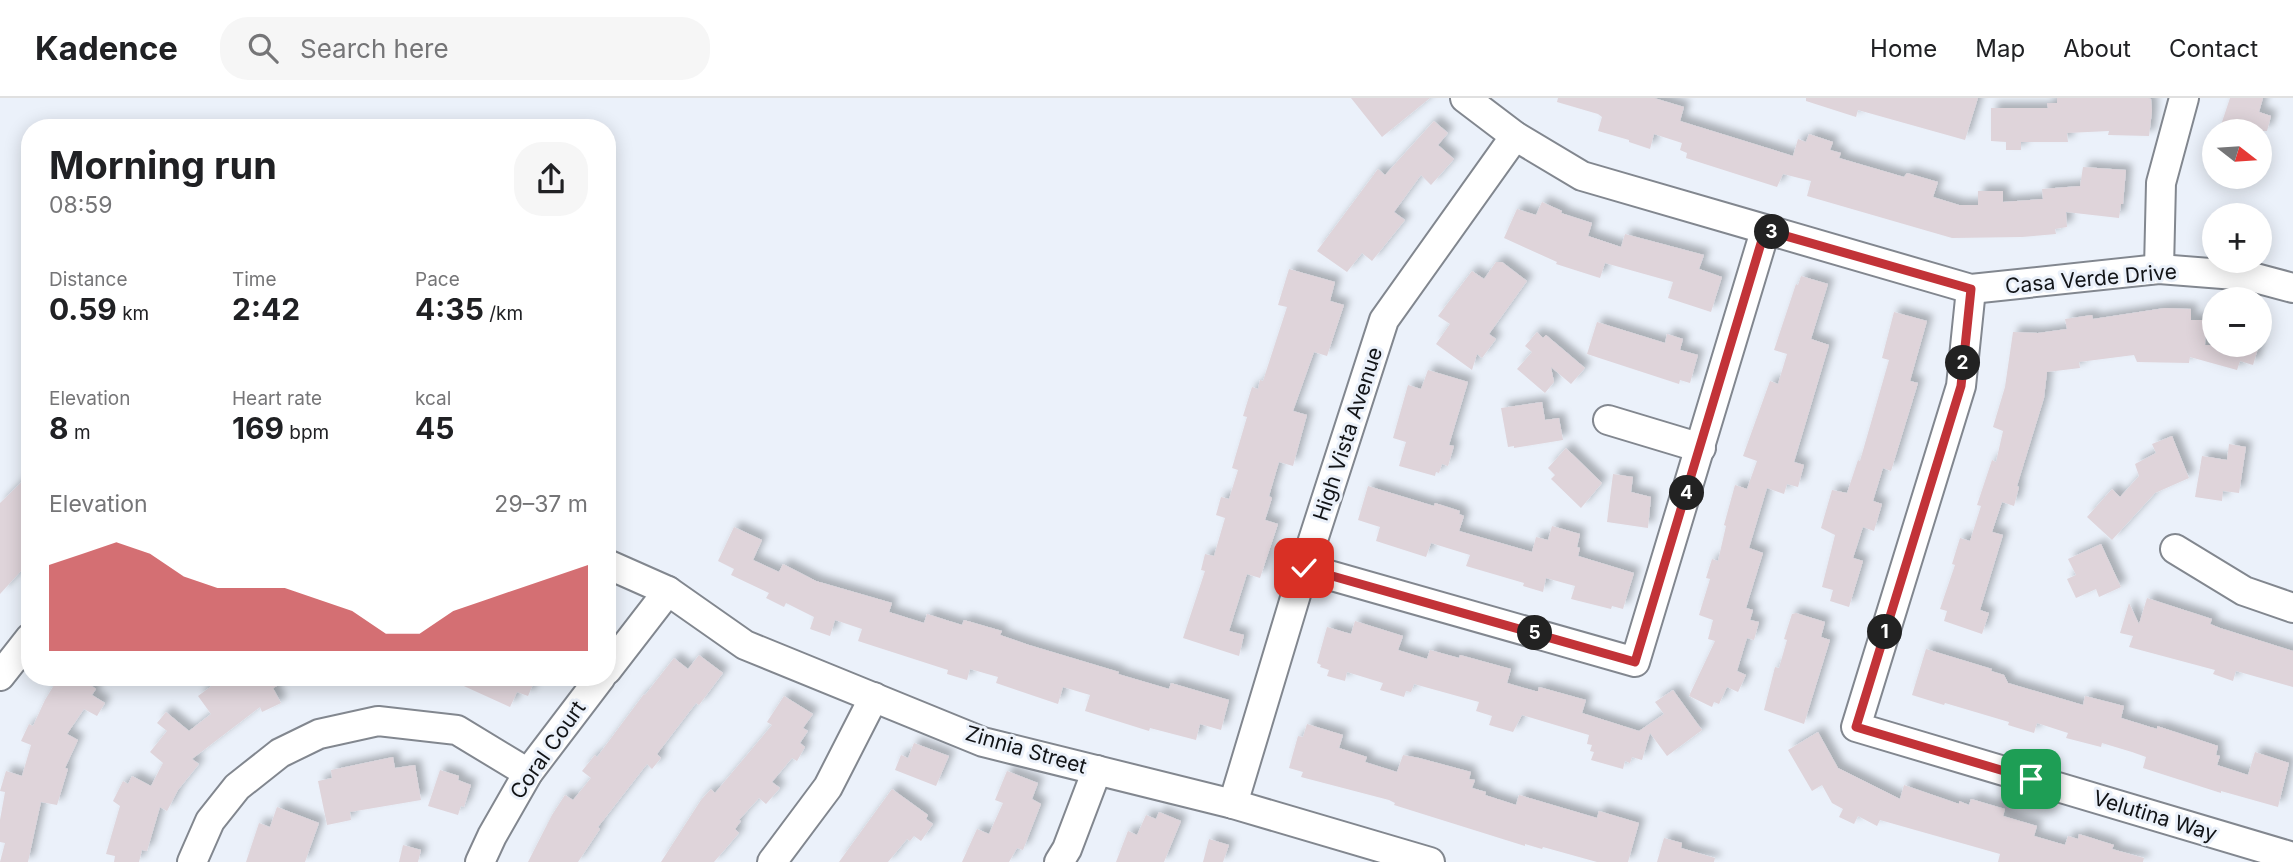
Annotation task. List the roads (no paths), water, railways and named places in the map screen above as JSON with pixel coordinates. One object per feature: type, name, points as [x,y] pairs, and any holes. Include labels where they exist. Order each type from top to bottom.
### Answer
[{"type":"street","name":"Casa Verde Drive","points":[[1465,98],[1515,136],[1582,176],[1971,289],[2158,269],[2248,276],[2293,288]]},
{"type":"street","points":[[2158,269],[2161,183],[2185,98]]},
{"type":"street","name":"High Vista Avenue","points":[[1233,804],[1304,568],[1384,320],[1515,136]]},
{"type":"street","points":[[1304,568],[1635,662],[1765,230]]},
{"type":"street","name":"Velutina Way","points":[[1971,289],[1961,386],[1856,727],[2293,857]]},
{"type":"street","points":[[1608,420],[1700,447]]},
{"type":"street","points":[[2175,549],[2244,592],[2293,608]]},
{"type":"street","name":"Zinnia Street","points":[[616,568],[668,591],[745,645],[983,742],[1233,804],[1430,862]]},
{"type":"street","points":[[616,658],[668,591]]},
{"type":"street","points":[[0,676],[21,649]]},
{"type":"street","name":"Coral Court","points":[[480,862],[492,835],[528,773],[594,686]]},
{"type":"street","points":[[772,862],[828,787],[874,697]]},
{"type":"street","points":[[191,862],[211,821],[237,787],[280,753],[319,734],[379,721],[457,730],[528,773]]},
{"type":"street","points":[[1059,862],[1067,849],[1097,770]]}]
